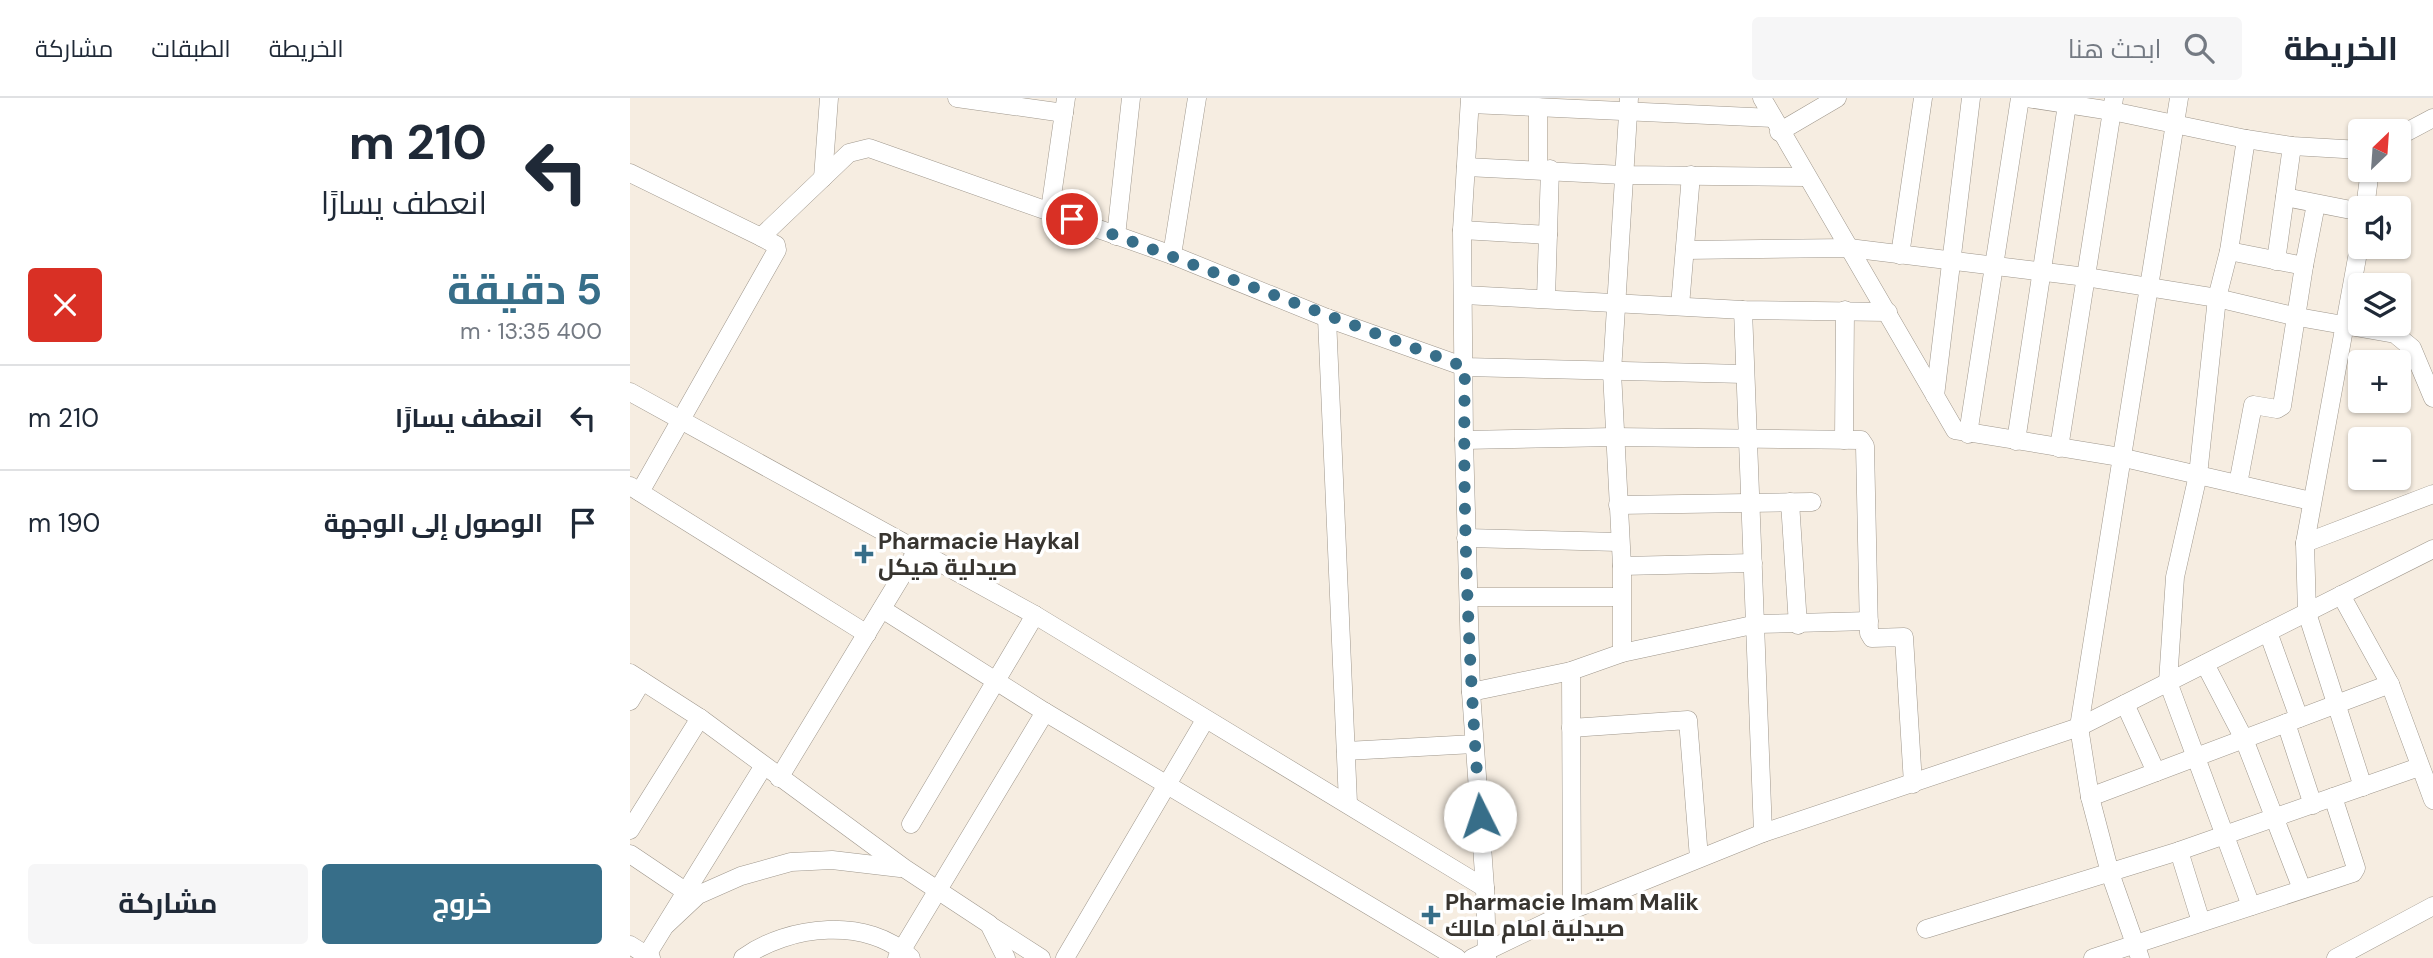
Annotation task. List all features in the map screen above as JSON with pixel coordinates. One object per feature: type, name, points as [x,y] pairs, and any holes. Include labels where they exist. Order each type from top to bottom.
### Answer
[{"type":"street","points":[[823,178],[829,98]]},
{"type":"street","points":[[957,98],[1065,105],[1050,210]]},
{"type":"street","points":[[1116,236],[1131,98]]},
{"type":"street","points":[[1172,255],[1197,98]]},
{"type":"street","points":[[1762,98],[1955,430],[2120,457],[2311,501]]},
{"type":"street","points":[[1838,98],[1776,125],[1629,105],[1538,107],[1470,101],[1462,230],[1464,440],[1471,692],[1485,888],[1482,955],[1572,910],[1763,833],[2079,727],[2433,549]]},
{"type":"street","points":[[1900,255],[1923,98]]},
{"type":"street","points":[[1935,396],[1971,98]]},
{"type":"street","points":[[1968,434],[2020,98]]},
{"type":"street","points":[[2026,98],[2113,104],[2176,124],[2246,139],[2292,146],[2348,149]]},
{"type":"street","points":[[2137,951],[2110,873],[2090,797],[2079,727],[2179,98]]},
{"type":"street","points":[[2016,441],[2068,101]]},
{"type":"street","points":[[2059,448],[2113,104]]},
{"type":"street","points":[[1622,653],[1622,566],[1618,542],[1612,372],[1629,105]]},
{"type":"street","points":[[1538,107],[1548,235],[1546,298]]},
{"type":"street","points":[[2412,129],[2433,118]]},
{"type":"street","points":[[2246,139],[2228,251],[2217,298],[2198,475],[2175,577],[2168,682],[2251,906]]},
{"type":"street","points":[[2276,261],[2292,146]]},
{"type":"street","points":[[761,237],[849,153],[862,147],[1050,210],[1172,255],[1327,318],[1465,367],[1744,374]]},
{"type":"street","points":[[1466,167],[1623,175],[1806,177]]},
{"type":"street","points":[[630,173],[761,237],[776,246],[777,250],[681,422],[635,489],[867,634]]},
{"type":"street","points":[[1681,306],[1691,175]]},
{"type":"street","points":[[2285,197],[2348,210]]},
{"type":"street","points":[[2238,484],[2253,405],[2277,409],[2282,406],[2316,204]]},
{"type":"street","points":[[1462,230],[1548,235]]},
{"type":"street","points":[[1685,250],[1849,248],[2086,277],[2217,298],[2402,337],[2412,348],[2433,398]]},
{"type":"street","points":[[2228,251],[2304,266]]},
{"type":"street","points":[[2357,259],[2305,543],[2307,613],[2363,787]]},
{"type":"street","points":[[1464,295],[1743,310],[1888,312]]},
{"type":"street","points":[[1743,310],[1747,439],[1753,504],[1763,833]]},
{"type":"street","points":[[1844,440],[1846,310]]},
{"type":"street","points":[[1327,318],[1348,803]]},
{"type":"street","points":[[630,391],[681,422],[1035,615],[1485,888]]},
{"type":"street","points":[[1464,440],[1614,437],[1861,440],[1865,446],[1869,621],[1872,638],[1904,637],[1913,784]]},
{"type":"street","points":[[2305,543],[2433,494]]},
{"type":"street","points":[[1790,502],[1798,625]]},
{"type":"street","points":[[1618,505],[1812,502]]},
{"type":"street","points":[[1466,538],[1618,542]]},
{"type":"street","points":[[779,778],[918,549]]},
{"type":"street","points":[[1622,566],[1753,563]]},
{"type":"street","points":[[2341,595],[2390,684],[2433,800]]},
{"type":"street","points":[[1469,597],[1621,597]]},
{"type":"street","points":[[882,610],[1045,712],[1457,958]]},
{"type":"street","points":[[911,824],[1035,615]]},
{"type":"street","points":[[1471,692],[1571,671],[1622,653],[1757,624],[1869,621]]},
{"type":"street","points":[[2268,632],[2313,805]]},
{"type":"street","points":[[2205,664],[2244,739],[2277,818],[2302,889]]},
{"type":"street","points":[[1571,671],[1572,910]]},
{"type":"street","points":[[630,701],[636,677],[700,718],[763,767],[937,892],[1041,958]]},
{"type":"street","points":[[2090,797],[2390,684]]},
{"type":"street","points":[[2125,704],[2156,772]]},
{"type":"street","points":[[743,958],[769,942],[817,930],[871,936],[903,955],[937,892],[1045,712]]},
{"type":"street","points":[[630,830],[700,718]]},
{"type":"street","points":[[1065,958],[1205,720]]},
{"type":"street","points":[[1571,728],[1688,720],[1699,858]]},
{"type":"street","points":[[1346,751],[1474,744]]},
{"type":"street","points":[[1926,929],[2179,851],[2419,766]]},
{"type":"street","points":[[630,945],[648,957],[685,891],[763,767]]},
{"type":"street","points":[[2093,958],[2137,951],[2201,922],[2350,875],[2356,868],[2333,797]]},
{"type":"street","points":[[2179,851],[2201,922]]},
{"type":"street","points":[[630,854],[685,891]]},
{"type":"street","points":[[666,925],[698,895],[741,876],[791,862],[832,860],[904,869]]},
{"type":"street","points":[[2336,958],[2433,906]]},
{"type":"street","points":[[989,925],[1006,958]]},
{"type":"place","name":"Pharmacie Haykal صيدلية هيكل","points":[[864,554]]},
{"type":"place","name":"Pharmacie Imam Malik صيدلية امام مالك","points":[[1431,915]]},
{"type":"route","points":[[1072,219],[1172,255],[1327,318],[1465,367],[1464,440],[1471,692],[1480,816]]}]
